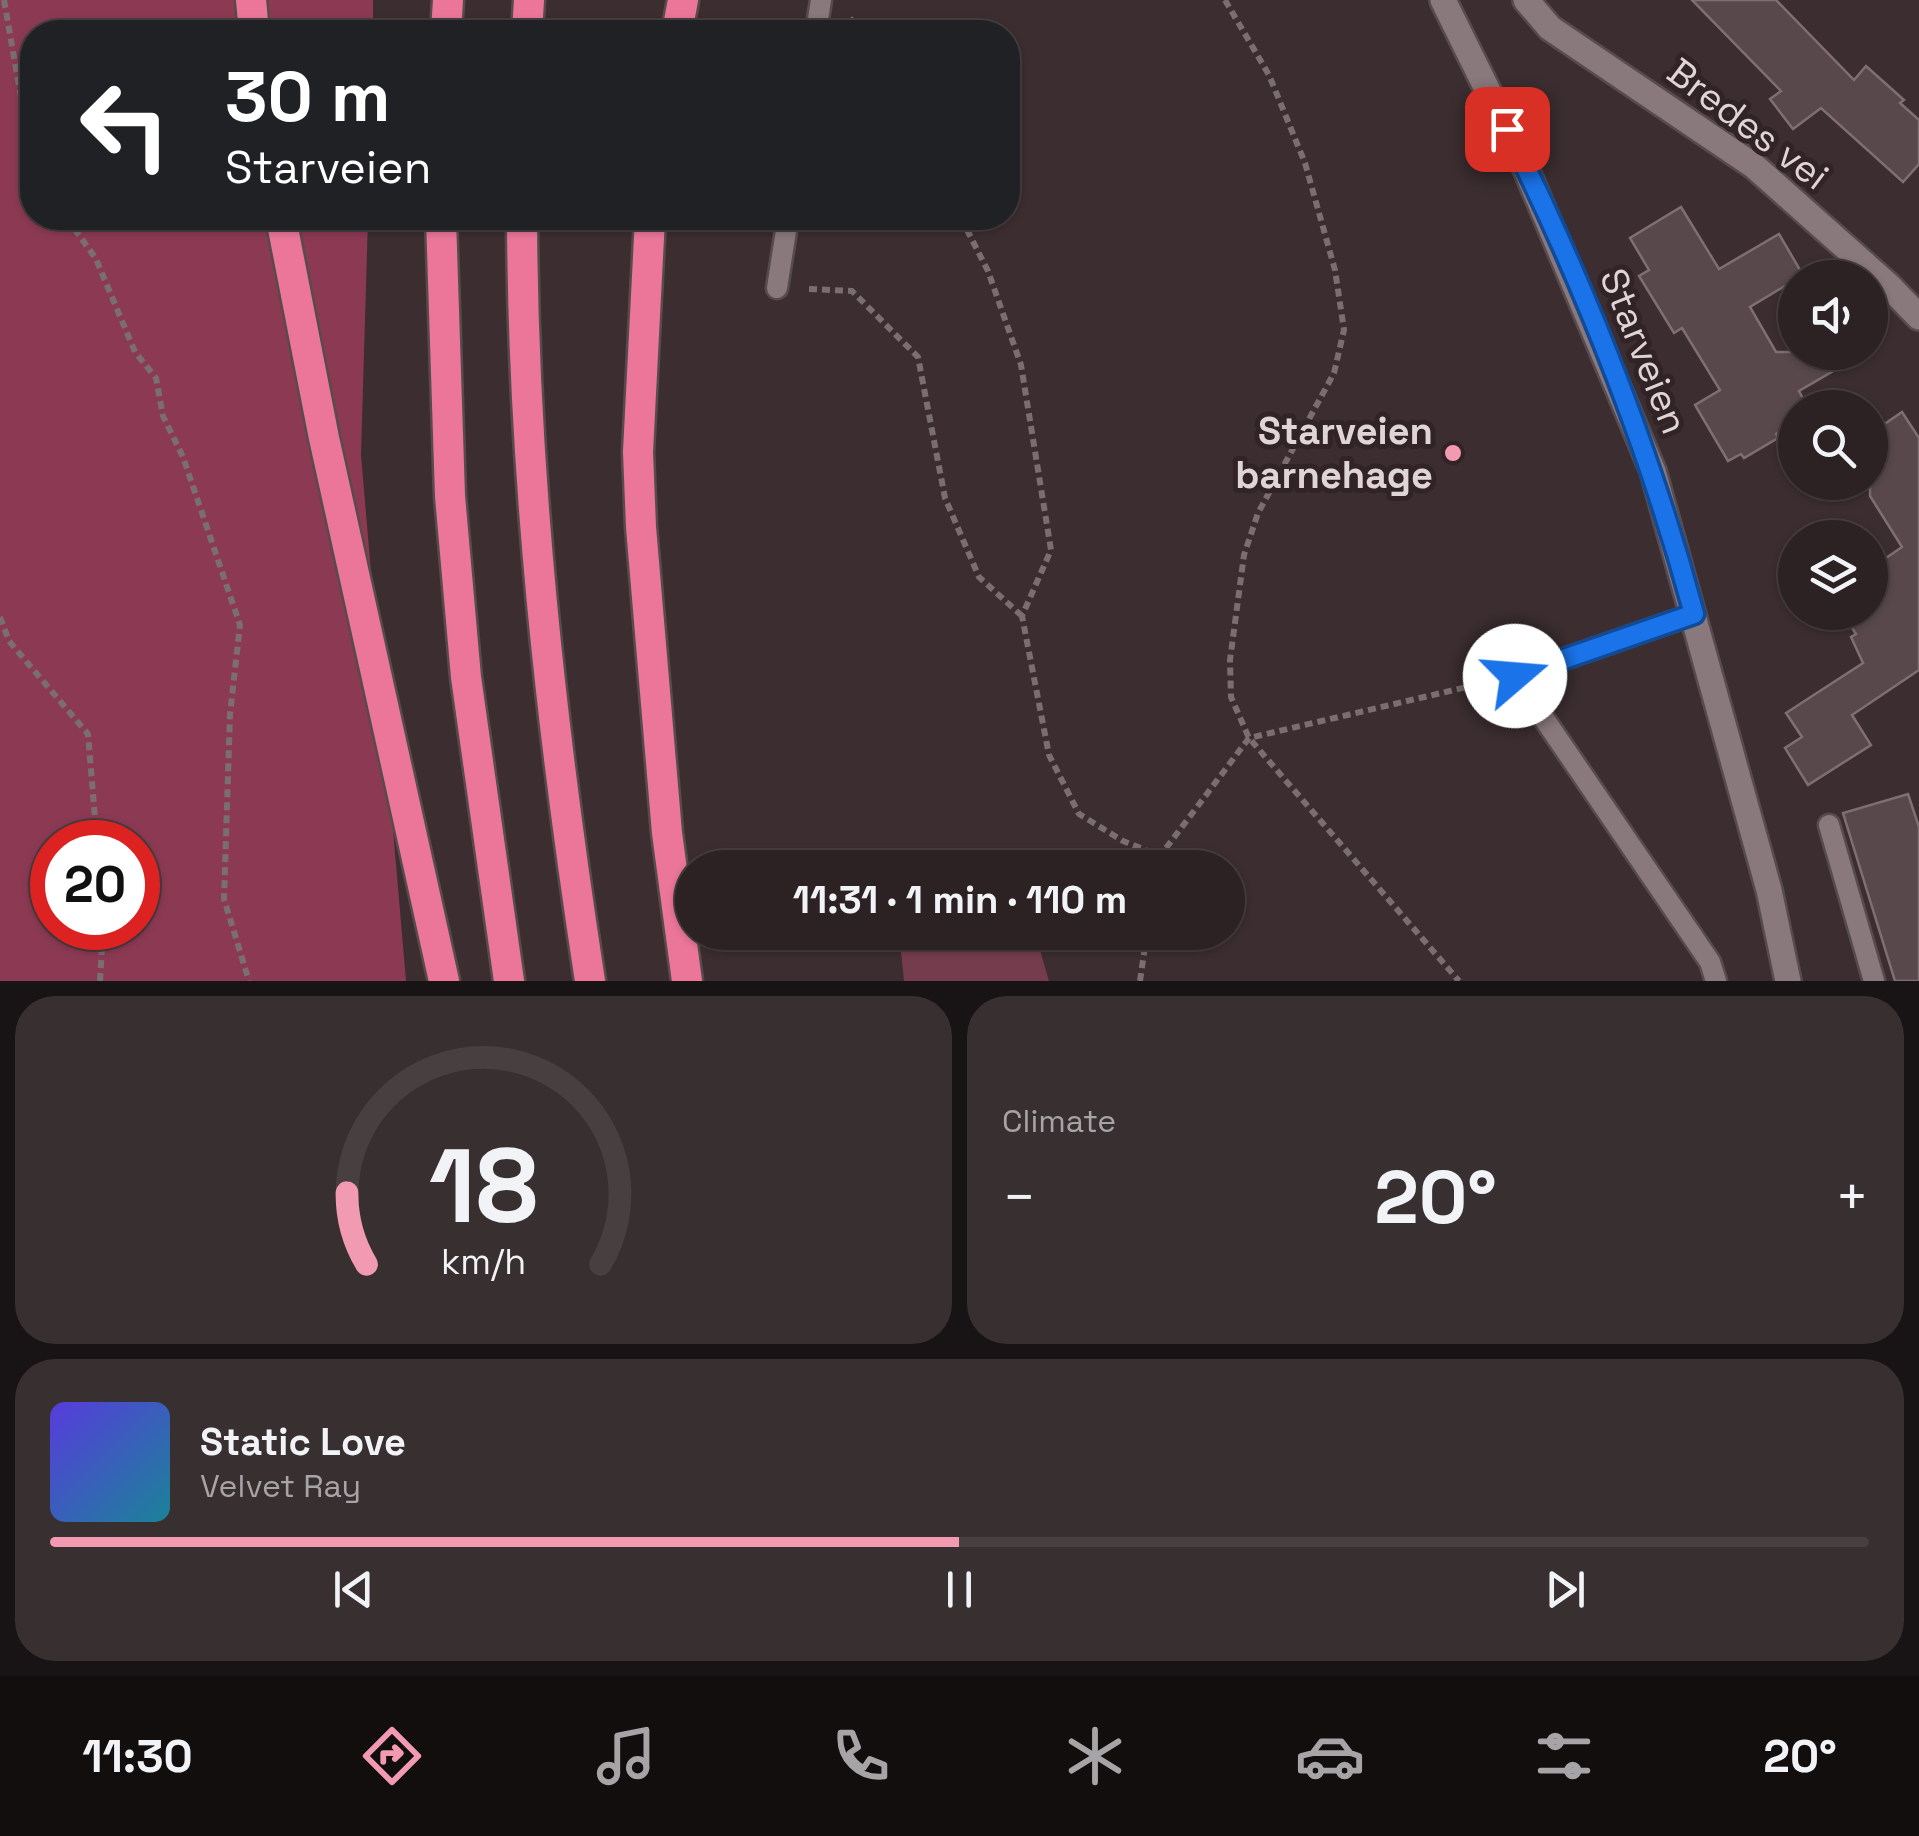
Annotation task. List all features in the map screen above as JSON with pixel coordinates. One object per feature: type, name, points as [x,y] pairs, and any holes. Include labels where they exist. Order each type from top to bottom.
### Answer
[{"type":"highway","points":[[283,230],[324,438],[444,981]]},
{"type":"highway","points":[[441,230],[454,550],[481,796],[509,981]]},
{"type":"highway","points":[[522,230],[522,334],[532,506],[565,817],[590,981]]},
{"type":"highway","points":[[649,230],[638,452],[640,527],[667,833],[687,981]]},
{"type":"street","name":"Starveien","points":[[1443,0],[1523,162],[1653,471],[1769,890],[1788,981]]},
{"type":"street","name":"Bredes vei","points":[[1526,0],[1550,28],[1754,166],[1888,285],[1919,318]]},
{"type":"lane","points":[[777,288],[786,230]]},
{"type":"lane","points":[[1694,614],[1515,676],[1710,962],[1716,981]]},
{"type":"lane","points":[[1829,825],[1874,981]]},
{"type":"path","points":[[4,0],[20,92]]},
{"type":"path","points":[[1225,0],[1269,75],[1305,164],[1335,270],[1344,330],[1334,373],[1258,513],[1244,556],[1231,646],[1231,697],[1249,738],[1458,981]]},
{"type":"path","points":[[75,230],[96,258],[135,352],[156,378],[163,416],[183,458],[240,625],[230,714],[224,899],[249,981]]},
{"type":"path","points":[[967,230],[988,270],[1021,366],[1051,550],[1022,616],[1049,756],[1079,814],[1145,850]]},
{"type":"path","points":[[777,288],[852,291],[918,357],[945,498],[979,577],[1022,616]]},
{"type":"path","points":[[0,617],[9,641],[88,734],[95,820]]},
{"type":"path","points":[[1165,850],[1249,738],[1515,676]]},
{"type":"path","points":[[100,981],[102,950]]},
{"type":"path","points":[[1140,981],[1144,950]]},
{"type":"shaded area","points":[[0,0],[373,0],[373,20],[20,20],[20,230],[368,230],[361,455],[406,981],[0,981]]},
{"type":"shaded area","points":[[901,950],[1040,950],[1049,981],[904,981]]},
{"type":"building","points":[[1692,0],[1776,0],[1854,80],[1866,66],[1904,100],[1900,103],[1919,120],[1919,164],[1903,182],[1821,108],[1793,129],[1770,99],[1781,91]]},
{"type":"building","points":[[1681,207],[1719,269],[1779,234],[1794,260],[1778,260],[1778,290],[1750,307],[1778,352],[1778,370],[1835,370],[1801,390],[1778,390],[1778,438],[1744,458],[1741,454],[1728,461],[1695,405],[1720,390],[1682,328],[1674,333],[1639,276],[1649,270],[1630,238]]},
{"type":"building","points":[[1902,412],[1919,438],[1919,670],[1852,715],[1871,745],[1808,785],[1785,748],[1802,737],[1786,713],[1863,663],[1851,637],[1856,634],[1853,630],[1888,630],[1888,557],[1902,547],[1873,500],[1888,500],[1888,422]]},
{"type":"building","points":[[1908,794],[1919,827],[1919,981],[1895,981],[1843,813]]},
{"type":"place","name":"Starveien barnehage","points":[[1453,453]]},
{"type":"route","points":[[1507,129],[1653,471],[1694,614],[1515,676]]}]
